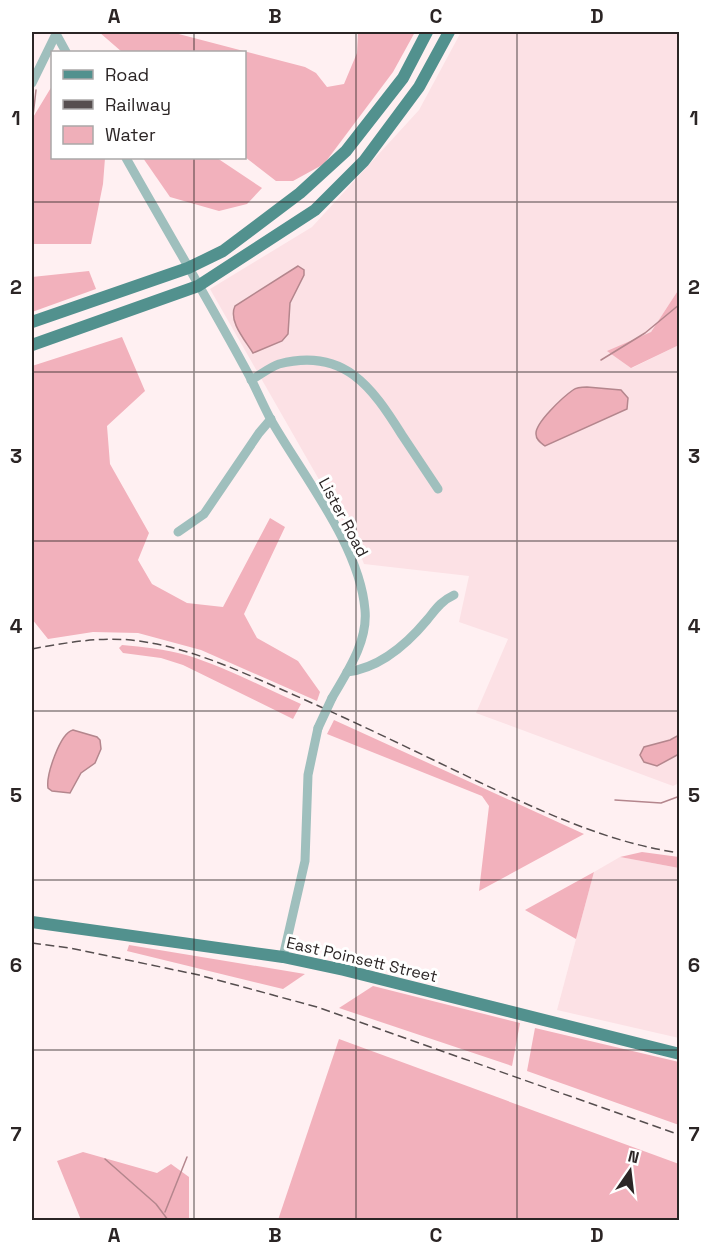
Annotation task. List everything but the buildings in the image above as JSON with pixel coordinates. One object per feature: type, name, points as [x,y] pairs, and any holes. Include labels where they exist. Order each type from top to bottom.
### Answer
[{"type":"main road","points":[[32,322],[188,268],[223,251],[300,193],[346,151],[403,78],[427,32]]},
{"type":"main road","points":[[32,345],[198,286],[315,210],[364,161],[419,87],[449,32]]},
{"type":"main road","name":"East Poinsett Street","points":[[32,922],[283,957],[344,970],[680,1054]]},
{"type":"street","points":[[55,33],[65,51]]},
{"type":"street","points":[[32,83],[55,33]]},
{"type":"street","name":"Lister Road","points":[[127,159],[271,419],[332,520],[356,573],[363,598],[365,624],[362,638],[318,728],[308,774],[305,861],[283,957]]},
{"type":"street","points":[[251,380],[278,364],[310,359],[337,364],[357,376],[376,395],[438,489]]},
{"type":"street","points":[[178,532],[204,514],[271,419]]},
{"type":"street","points":[[347,672],[364,669],[387,657],[425,621],[439,604],[454,596]]},
{"type":"shaded area","points":[[99,32],[171,32],[244,51],[121,51]]},
{"type":"shaded area","points":[[358,32],[415,32],[393,72],[324,164],[293,181],[276,181],[246,158],[246,52],[305,67],[316,73],[327,87],[344,84],[357,53]]},
{"type":"shaded area","points":[[461,32],[679,32],[679,289],[651,332],[632,368],[679,345],[679,783],[673,786],[476,713],[508,639],[459,622],[469,576],[364,564],[357,546],[210,289],[312,227],[419,110]]},
{"type":"shaded area","points":[[51,88],[51,159],[105,159],[103,184],[91,244],[32,244],[32,119]]},
{"type":"shaded area","points":[[144,159],[218,159],[262,188],[247,204],[219,211],[170,197]]},
{"type":"shaded area","points":[[89,271],[96,289],[32,312],[32,277]]},
{"type":"shaded area","points":[[679,289],[679,345],[631,368],[607,351],[651,332]]},
{"type":"shaded area","points":[[122,337],[145,391],[107,426],[110,464],[149,533],[138,560],[152,584],[187,603],[223,607],[270,518],[285,527],[244,614],[257,638],[298,661],[320,692],[317,701],[201,650],[138,633],[93,632],[48,639],[32,619],[32,366]]},
{"type":"shaded area","points":[[122,645],[186,655],[230,671],[301,704],[293,719],[183,665],[161,658],[123,653],[119,648]]},
{"type":"shaded area","points":[[334,720],[584,834],[479,891],[489,806],[482,796],[327,734]]},
{"type":"shaded area","points":[[642,852],[679,857],[679,868],[620,857]]},
{"type":"shaded area","points":[[620,857],[679,868],[679,1038],[557,1010],[594,872]]},
{"type":"shaded area","points":[[594,872],[576,939],[525,910]]},
{"type":"shaded area","points":[[129,945],[305,974],[283,989],[127,951]]},
{"type":"shaded area","points":[[373,986],[520,1023],[512,1066],[339,1008]]},
{"type":"shaded area","points":[[535,1028],[679,1062],[679,1125],[527,1071]]},
{"type":"shaded area","points":[[339,1039],[679,1164],[679,1220],[278,1220]]},
{"type":"shaded area","points":[[83,1152],[157,1173],[171,1164],[189,1177],[189,1220],[81,1220],[57,1161]]},
{"type":"water","points":[[298,266],[304,270],[304,275],[290,303],[288,334],[282,341],[253,353],[236,324],[233,312],[235,306]]},
{"type":"water","points":[[587,387],[621,390],[628,398],[627,409],[545,446],[542,444],[536,434],[540,423],[573,390]]},
{"type":"water","points":[[73,730],[97,737],[100,740],[101,749],[95,763],[81,773],[70,793],[52,791],[48,788],[48,782],[52,765],[63,738]]},
{"type":"water","points":[[679,735],[679,754],[657,766],[644,762],[640,755],[644,747],[670,740]]},
{"type":"waterway","points":[[32,125],[36,90]]},
{"type":"waterway","points":[[601,360],[645,333],[680,304]]},
{"type":"waterway","points":[[615,800],[661,803],[680,796]]},
{"type":"waterway","points":[[165,1212],[187,1157]]},
{"type":"waterway","points":[[105,1159],[156,1204],[168,1220]]},
{"type":"railway","points":[[32,649],[81,641],[118,639],[151,643],[191,653],[310,702],[552,815],[628,842],[680,853]]},
{"type":"railway","points":[[32,943],[70,948],[199,975],[317,1007],[680,1135]]}]
